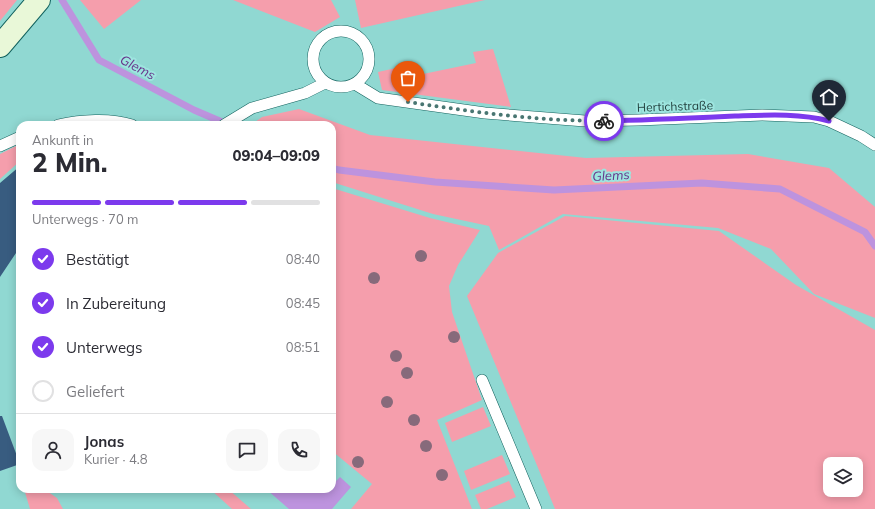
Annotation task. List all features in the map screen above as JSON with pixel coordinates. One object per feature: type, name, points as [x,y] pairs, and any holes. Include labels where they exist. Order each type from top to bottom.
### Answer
[{"type":"main road","points":[[0,46],[33,6]]},
{"type":"lane","points":[[337,31],[347,31],[356,34],[363,41],[368,50],[370,60],[368,69],[362,78],[355,84],[341,88],[334,87],[325,83],[313,68],[312,58],[314,48],[327,34],[337,31]]},
{"type":"lane","points":[[231,121],[252,108],[305,93],[325,83]]},
{"type":"lane","name":"Hertichstraße","points":[[355,84],[378,98],[485,113],[586,121],[762,116],[814,117],[829,121],[861,136],[875,145]]},
{"type":"lane","points":[[88,121],[112,121]]},
{"type":"lane","points":[[0,146],[16,139]]},
{"type":"lane","points":[[482,380],[536,509]]},
{"type":"shaded area","points":[[0,0],[17,0],[0,21]]},
{"type":"shaded area","points":[[80,0],[141,0],[104,29]]},
{"type":"shaded area","points":[[233,0],[331,0],[340,17],[315,32]]},
{"type":"shaded area","points":[[355,0],[485,0],[361,28]]},
{"type":"shaded area","points":[[493,49],[511,107],[382,90],[378,72],[396,68],[399,79],[476,63],[473,52]]},
{"type":"shaded area","points":[[299,109],[332,121],[256,121],[262,117]]},
{"type":"shaded area","points":[[336,123],[370,135],[586,158],[748,154],[829,168],[875,207],[875,318],[814,294],[771,249],[718,228],[563,214],[499,250],[489,226],[433,214],[336,183]]},
{"type":"shaded area","points":[[16,146],[16,165],[0,179],[0,154]]},
{"type":"shaded area","points":[[336,189],[430,218],[480,230],[458,265],[449,286],[452,312],[482,400],[437,420],[472,509],[351,509],[372,484],[336,454]]},
{"type":"shaded area","points":[[565,216],[719,231],[796,285],[875,330],[875,509],[555,509],[467,296],[498,253]]},
{"type":"shaded area","points":[[483,407],[491,426],[452,442],[445,423]]},
{"type":"shaded area","points":[[502,455],[510,474],[471,490],[464,471]]},
{"type":"shaded area","points":[[340,477],[351,487],[332,509],[289,509],[271,493],[336,493],[336,481]]},
{"type":"shaded area","points":[[509,481],[516,497],[487,509],[481,509],[475,495]]},
{"type":"shaded area","points":[[25,493],[50,493],[57,498],[63,509],[30,509]]},
{"type":"shaded area","points":[[214,493],[233,493],[251,509],[232,509]]},
{"type":"building","points":[[16,169],[16,253],[0,277],[0,183]]},
{"type":"building","points":[[0,416],[2,416],[16,453],[16,465],[0,471]]},
{"type":"waterway","name":"Glems","points":[[62,0],[99,60],[194,110],[220,121]]},
{"type":"waterway","name":"Glems","points":[[336,169],[435,182],[554,190],[702,183],[780,189],[865,232],[875,246]]},
{"type":"way so far","points":[[408,102],[485,113],[586,121],[604,121]]},
{"type":"route","points":[[604,121],[762,116],[814,117],[829,121]]}]
